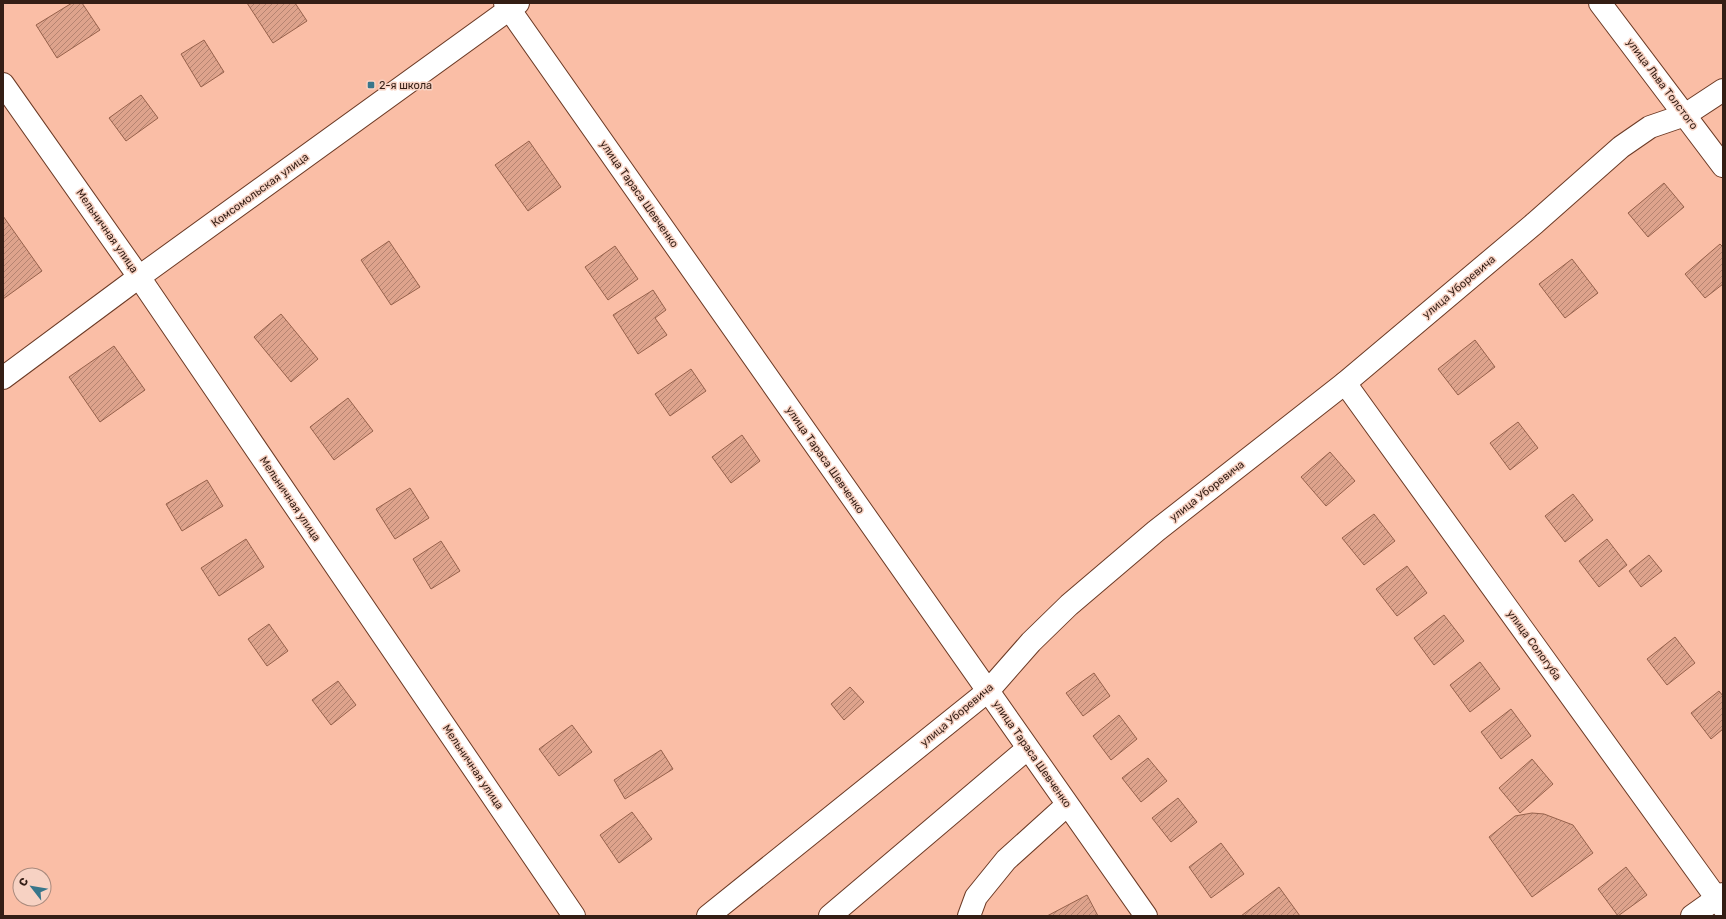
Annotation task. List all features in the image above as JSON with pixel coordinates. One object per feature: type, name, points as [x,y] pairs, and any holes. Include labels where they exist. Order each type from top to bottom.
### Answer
[{"type":"street","name":"улица Льва Толстого","points":[[1600,3],[1723,166]]},
{"type":"street","name":"Комсомольская улица","points":[[3,378],[511,5]]},
{"type":"street","name":"улица Тараса Шевченко","points":[[511,5],[1027,749],[1146,916]]},
{"type":"street","name":"Мельничная улица","points":[[4,88],[139,277],[574,916]]},
{"type":"street","name":"улица Уборевича","points":[[708,916],[988,692],[1031,642],[1069,605],[1156,531],[1345,383],[1535,223],[1621,147],[1650,127],[1685,115],[1723,90]]},
{"type":"street","name":"улица Сологуба","points":[[1345,383],[1721,900]]},
{"type":"street","points":[[830,916],[1027,749]]},
{"type":"street","points":[[969,916],[976,897],[1006,860],[1067,805]]},
{"type":"street","points":[[1692,916],[1721,900]]},
{"type":"building","points":[[72,3],[82,3],[100,30],[57,58],[36,25]]},
{"type":"building","points":[[247,3],[295,3],[307,21],[273,43]]},
{"type":"building","points":[[204,40],[224,72],[201,87],[181,54]]},
{"type":"building","points":[[141,95],[158,118],[126,141],[109,118]]},
{"type":"building","points":[[529,141],[561,187],[528,211],[495,165]]},
{"type":"building","points":[[1664,183],[1684,207],[1648,237],[1628,213]]},
{"type":"building","points":[[3,216],[42,271],[3,299]]},
{"type":"building","points":[[389,241],[420,287],[391,305],[361,260]]},
{"type":"building","points":[[1720,244],[1723,247],[1723,284],[1705,298],[1685,274]]},
{"type":"building","points":[[615,246],[638,279],[608,300],[585,267]]},
{"type":"building","points":[[1572,259],[1598,293],[1565,318],[1539,284]]},
{"type":"building","points":[[653,290],[666,310],[655,318],[667,335],[638,354],[613,315]]},
{"type":"building","points":[[281,314],[318,359],[291,382],[254,337]]},
{"type":"building","points":[[1475,340],[1495,367],[1458,395],[1438,369]]},
{"type":"building","points":[[114,346],[145,390],[100,422],[69,377]]},
{"type":"building","points":[[691,369],[706,391],[670,416],[655,394]]},
{"type":"building","points":[[348,398],[373,431],[334,460],[310,427]]},
{"type":"building","points":[[1518,422],[1538,448],[1510,470],[1490,443]]},
{"type":"building","points":[[742,435],[760,461],[731,483],[712,457]]},
{"type":"building","points":[[1330,452],[1355,481],[1326,506],[1301,477]]},
{"type":"building","points":[[207,480],[223,506],[182,531],[166,504]]},
{"type":"building","points":[[410,488],[429,518],[395,539],[376,509]]},
{"type":"building","points":[[1573,494],[1593,520],[1565,542],[1545,516]]},
{"type":"building","points":[[1374,514],[1395,541],[1364,565],[1342,538]]},
{"type":"building","points":[[246,539],[264,567],[219,596],[201,568]]},
{"type":"building","points":[[1607,539],[1627,565],[1599,587],[1579,561]]},
{"type":"building","points":[[441,541],[460,571],[431,589],[413,559]]},
{"type":"building","points":[[1649,555],[1662,571],[1641,587],[1629,571]]},
{"type":"building","points":[[1407,566],[1427,593],[1397,616],[1376,589]]},
{"type":"building","points":[[1444,615],[1464,641],[1434,665],[1414,638]]},
{"type":"building","points":[[269,624],[288,651],[267,666],[248,639]]},
{"type":"building","points":[[1675,637],[1695,663],[1667,685],[1647,659]]},
{"type":"building","points":[[1480,662],[1500,689],[1470,712],[1450,685]]},
{"type":"building","points":[[1094,673],[1110,696],[1083,716],[1066,693]]},
{"type":"building","points":[[338,681],[356,705],[331,725],[312,700]]},
{"type":"building","points":[[850,687],[864,702],[844,720],[831,704]]},
{"type":"building","points":[[1719,691],[1723,696],[1723,729],[1711,739],[1691,713]]},
{"type":"building","points":[[1511,709],[1531,736],[1501,759],[1481,732]]},
{"type":"building","points":[[1119,715],[1137,739],[1111,760],[1093,736]]},
{"type":"building","points":[[572,725],[592,752],[559,776],[539,749]]},
{"type":"building","points":[[661,750],[673,769],[625,799],[614,780]]},
{"type":"building","points":[[1148,758],[1167,781],[1141,802],[1122,778]]},
{"type":"building","points":[[1532,759],[1553,784],[1520,813],[1499,788]]},
{"type":"building","points":[[1178,798],[1197,822],[1171,842],[1152,818]]},
{"type":"building","points":[[632,812],[652,839],[619,863],[600,835]]},
{"type":"building","points":[[1532,813],[1544,814],[1573,825],[1593,853],[1532,897],[1489,837],[1515,816]]},
{"type":"building","points":[[1221,843],[1244,874],[1211,898],[1189,867]]},
{"type":"building","points":[[1626,867],[1647,895],[1618,916],[1598,889]]},
{"type":"building","points":[[1279,887],[1300,916],[1241,916]]},
{"type":"building","points":[[1087,895],[1098,916],[1047,916]]},
{"type":"place","name":"2-я школа","points":[[371,85]]}]
